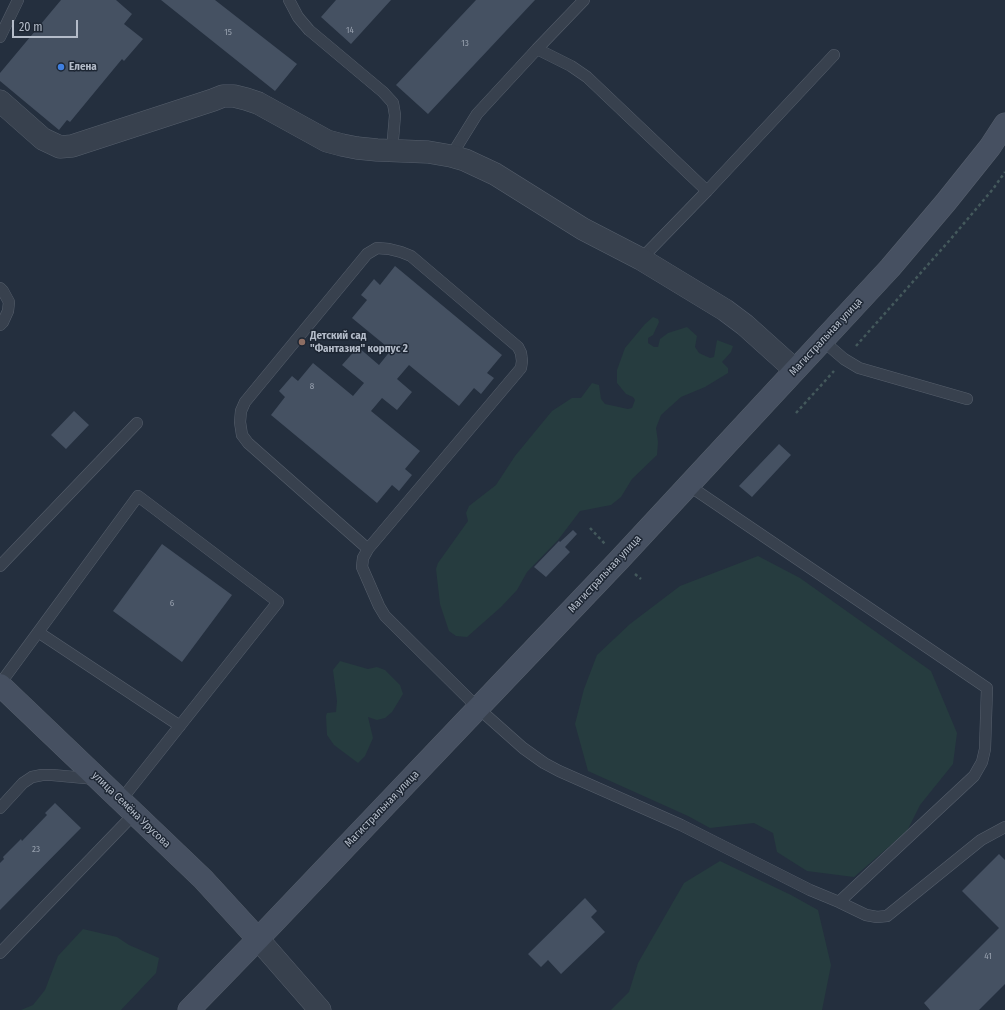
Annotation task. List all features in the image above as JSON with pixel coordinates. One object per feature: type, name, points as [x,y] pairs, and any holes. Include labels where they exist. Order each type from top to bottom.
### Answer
[{"type":"main road","name":"Магистральная улица","points":[[189,1010],[258,940],[620,559],[890,268],[990,147],[1005,124]]},
{"type":"main road","name":"улица Семёна Урусова","points":[[0,685],[203,879],[258,940]]},
{"type":"street","points":[[0,101],[42,139],[60,147],[72,146],[223,96],[234,96],[258,103],[327,141],[357,148],[428,152],[465,160],[495,174],[583,228],[641,259],[725,310],[761,338],[795,370]]},
{"type":"street","points":[[258,940],[320,1010]]},
{"type":"lane","points":[[0,37],[18,0]]},
{"type":"lane","points":[[289,0],[298,16],[309,30],[383,92],[392,103],[395,116],[392,151]]},
{"type":"lane","points":[[451,156],[477,114],[584,0]]},
{"type":"lane","points":[[537,49],[571,66],[587,77],[707,191]]},
{"type":"lane","points":[[641,259],[707,191],[834,54]]},
{"type":"lane","points":[[368,549],[248,443],[242,435],[240,417],[245,402],[368,254],[377,248],[389,248],[411,256],[518,347],[521,353],[521,368],[368,549],[363,558],[362,567],[385,616],[478,708],[523,748],[559,772],[680,825],[810,890],[866,915],[877,917],[888,916],[981,840],[1005,827]]},
{"type":"lane","points":[[0,288],[9,302],[8,311],[0,325]]},
{"type":"lane","points":[[822,340],[844,359],[859,368],[967,399]]},
{"type":"lane","points":[[0,566],[137,422]]},
{"type":"lane","points":[[688,485],[987,688],[985,749],[982,762],[974,776],[839,902]]},
{"type":"lane","points":[[0,685],[138,496],[278,602],[180,726],[128,807],[0,953]]},
{"type":"lane","points":[[38,632],[180,726]]},
{"type":"lane","points":[[0,808],[23,783],[42,775],[99,779]]},
{"type":"path","points":[[796,413],[949,241],[993,189],[1005,172]]},
{"type":"green space","points":[[653,317],[658,319],[659,322],[653,335],[648,338],[648,343],[654,347],[658,347],[660,339],[668,333],[687,327],[697,336],[695,347],[699,353],[710,358],[714,357],[717,340],[733,346],[731,352],[722,362],[728,368],[728,373],[705,387],[681,397],[661,415],[656,428],[658,442],[657,455],[632,479],[621,497],[611,505],[580,511],[558,540],[527,572],[517,590],[501,607],[467,637],[456,636],[449,631],[440,604],[436,569],[438,563],[468,521],[466,513],[469,506],[496,485],[515,456],[552,411],[572,398],[581,398],[592,383],[599,385],[601,399],[605,404],[628,409],[632,408],[635,400],[633,397],[626,394],[617,383],[617,370],[625,348],[645,324]]},
{"type":"green space","points":[[758,556],[800,578],[931,671],[957,733],[953,764],[920,805],[907,831],[854,877],[807,871],[777,852],[773,833],[754,823],[710,828],[688,816],[588,771],[575,724],[584,689],[597,655],[630,624],[680,586]]},
{"type":"green space","points":[[340,661],[368,669],[377,667],[385,670],[400,685],[403,694],[392,712],[385,718],[377,720],[368,717],[373,738],[365,756],[358,763],[334,745],[327,735],[327,713],[336,712],[337,701],[333,670]]},
{"type":"green space","points":[[720,861],[791,895],[818,910],[831,965],[822,1010],[611,1010],[629,992],[638,963],[684,883]]},
{"type":"green space","points":[[83,929],[117,937],[129,945],[159,958],[156,973],[121,1010],[21,1010],[33,1005],[45,990],[58,956]]},
{"type":"building","name":"Елена","points":[[61,0],[116,0],[132,14],[124,24],[143,39],[124,61],[122,59],[70,122],[67,120],[59,130],[0,81],[0,73]]},
{"type":"building","points":[[161,0],[215,0],[297,64],[275,91]]},
{"type":"building","points":[[336,0],[391,0],[351,44],[321,17]]},
{"type":"building","points":[[476,0],[535,0],[428,114],[396,85]]},
{"type":"building","points":[[395,266],[502,355],[487,373],[494,378],[481,394],[474,388],[459,406],[409,365],[397,379],[412,392],[397,410],[382,398],[371,411],[420,451],[405,469],[412,475],[399,491],[392,485],[377,503],[271,415],[285,397],[279,391],[292,376],[298,381],[313,363],[353,396],[364,383],[342,365],[358,347],[379,365],[391,350],[352,318],[367,300],[361,295],[374,279],[380,285]]},
{"type":"building","points":[[74,411],[89,425],[66,449],[51,435]]},
{"type":"building","points":[[779,444],[791,455],[752,497],[739,486]]},
{"type":"building","points":[[573,530],[577,534],[565,547],[570,552],[546,577],[534,567],[559,541],[560,542]]},
{"type":"building","points":[[162,544],[232,595],[182,662],[113,611]]},
{"type":"building","points":[[55,803],[81,828],[0,910],[0,863],[4,859],[3,857],[21,839],[22,841],[47,815],[45,813]]},
{"type":"building","points":[[999,854],[1005,860],[1005,984],[979,1010],[930,1010],[924,1003],[999,928],[962,891]]},
{"type":"building","points":[[585,898],[597,911],[591,917],[605,932],[561,974],[548,960],[541,967],[528,954]]},
{"type":"place","name":"Елена","points":[[61,67]]},
{"type":"place","name":"Детский сад \"Фантазия\" корпус 2","points":[[302,342]]}]
